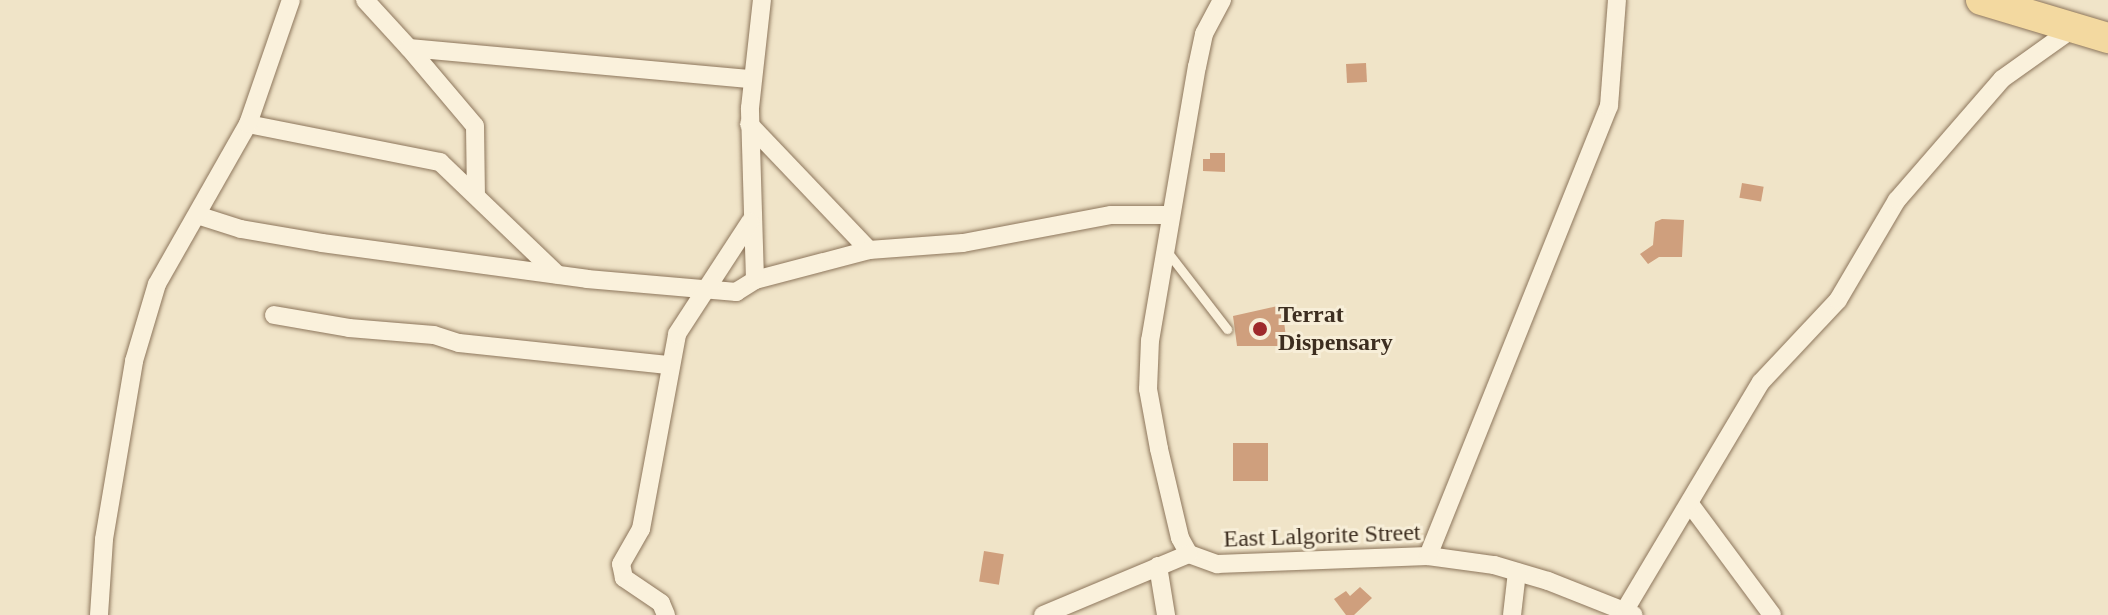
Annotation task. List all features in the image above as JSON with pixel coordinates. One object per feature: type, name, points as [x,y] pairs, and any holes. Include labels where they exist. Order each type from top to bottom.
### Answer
[{"type":"main road","points":[[1981,0],[2108,38]]},
{"type":"street","points":[[99,615],[104,539],[134,361],[157,284],[248,124],[291,0]]},
{"type":"street","points":[[365,0],[475,126],[478,158],[476,195]]},
{"type":"street","points":[[755,280],[750,222],[749,124],[762,0]]},
{"type":"street","name":"East Lalgorite Street","points":[[1222,0],[1204,34],[1169,215],[1166,250],[1154,298],[1148,389],[1165,481],[1189,554],[1217,564],[1428,556],[1517,572],[1630,612]]},
{"type":"street","points":[[1428,556],[1609,106],[1617,0]]},
{"type":"street","points":[[1630,612],[1761,382],[1838,300],[1919,172],[2002,79],[2072,29]]},
{"type":"street","points":[[409,48],[752,79]]},
{"type":"street","points":[[248,124],[440,162],[478,158]]},
{"type":"street","points":[[749,124],[869,250]]},
{"type":"street","points":[[440,162],[558,275]]},
{"type":"street","points":[[197,215],[295,238],[558,275],[743,291],[755,280],[869,250],[963,243],[1111,215],[1169,215]]},
{"type":"street","points":[[666,615],[661,603],[624,578],[620,569],[641,529],[668,365],[677,334],[750,222]]},
{"type":"street","points":[[274,315],[349,328],[434,335],[459,343],[668,365]]},
{"type":"street","points":[[1690,504],[1772,615]]},
{"type":"street","points":[[1054,613],[1189,554]]},
{"type":"street","points":[[1158,566],[1166,615]]},
{"type":"street","points":[[1512,615],[1517,572]]},
{"type":"lane","points":[[1166,250],[1227,329]]},
{"type":"building","points":[[1366,63],[1367,82],[1347,83],[1346,64]]},
{"type":"building","points":[[1210,153],[1225,153],[1225,172],[1203,171],[1203,159],[1210,159]]},
{"type":"building","points":[[1742,183],[1764,187],[1761,202],[1739,198]]},
{"type":"building","points":[[1662,219],[1684,220],[1682,257],[1659,257],[1648,264],[1640,254],[1653,245],[1655,222]]},
{"type":"building","name":"Terrat Dispensary","points":[[1282,305],[1287,346],[1237,346],[1233,316]]},
{"type":"building","points":[[1233,443],[1268,443],[1268,481],[1233,481]]},
{"type":"building","points":[[984,551],[1004,554],[999,585],[979,582]]},
{"type":"building","points":[[1360,587],[1372,598],[1354,615],[1346,615],[1334,599],[1346,591],[1350,596]]},
{"type":"place","name":"Terrat Dispensary","points":[[1260,329]]}]
